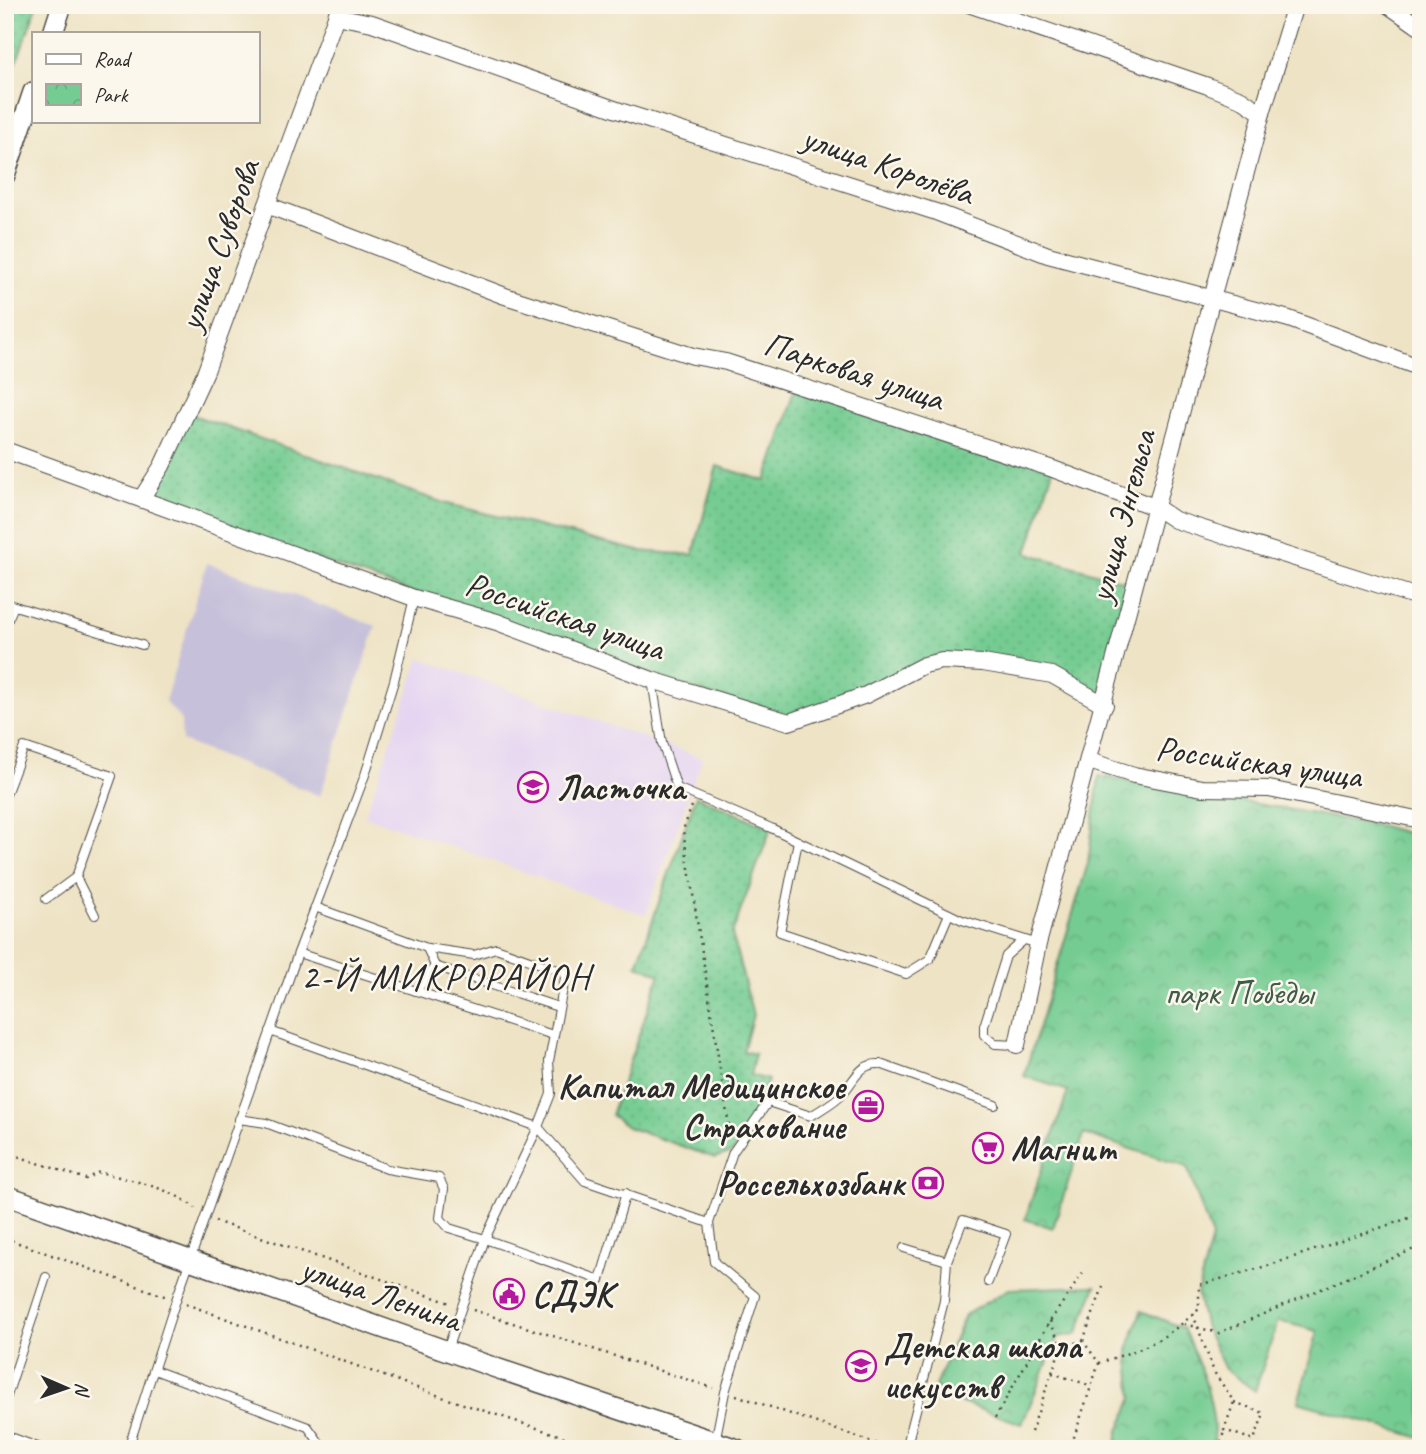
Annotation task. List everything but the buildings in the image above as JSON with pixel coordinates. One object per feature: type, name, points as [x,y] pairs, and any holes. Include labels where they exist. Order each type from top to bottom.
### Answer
[{"type":"street","points":[[53,32],[62,5]]},
{"type":"street","points":[[971,5],[1208,86],[1241,99],[1262,113]]},
{"type":"street","name":"улица Энгельса","points":[[1017,1045],[1031,942],[1105,705],[1262,113],[1295,5]]},
{"type":"street","points":[[1388,5],[1421,28]]},
{"type":"street","name":"улица Суворова","points":[[141,499],[162,466],[206,370],[338,11]]},
{"type":"street","name":"улица Королёва","points":[[338,11],[620,111],[936,212],[1048,255],[1213,301],[1289,319],[1416,361]]},
{"type":"street","points":[[5,175],[32,95]]},
{"type":"street","name":"Парковая улица","points":[[267,205],[505,296],[693,356],[726,362],[1053,469],[1157,508],[1175,520],[1421,598]]},
{"type":"street","name":"Российская улица","points":[[5,450],[414,598],[497,622],[652,680],[789,722],[866,695],[925,665],[942,661],[983,663],[1052,675],[1105,705]]},
{"type":"street","name":"Российская улица","points":[[1089,761],[1134,775],[1202,788],[1269,789],[1421,820]]},
{"type":"street","name":"улица Ленина","points":[[5,1195],[737,1449]]},
{"type":"lane","points":[[128,1449],[176,1300],[270,1031],[366,775],[394,681],[414,598]]},
{"type":"lane","points":[[5,626],[9,604],[142,645]]},
{"type":"lane","points":[[652,680],[662,743],[677,788],[798,841],[949,914],[1031,942]]},
{"type":"lane","points":[[5,797],[24,747],[112,776],[76,877],[46,898]]},
{"type":"lane","points":[[798,841],[780,932],[906,974],[930,959],[949,914]]},
{"type":"lane","points":[[76,877],[95,915]]},
{"type":"lane","points":[[315,907],[427,948],[474,955],[496,948],[566,973],[549,1061],[551,1094],[485,1240],[446,1350]]},
{"type":"lane","points":[[1017,1045],[995,1044],[984,1035],[984,1026],[1006,956],[1031,942]]},
{"type":"lane","points":[[427,948],[435,966],[558,1007]]},
{"type":"lane","points":[[298,953],[553,1035]]},
{"type":"lane","points":[[416,990],[435,966]]},
{"type":"lane","points":[[270,1031],[538,1127],[585,1181],[709,1223]]},
{"type":"lane","points":[[715,1442],[725,1392],[755,1296],[714,1262],[709,1223],[733,1152],[768,1102],[811,1116],[842,1094],[860,1070],[869,1064],[880,1064],[995,1105]]},
{"type":"lane","points":[[239,1119],[266,1123],[387,1169],[439,1178],[444,1189],[440,1218],[449,1228],[600,1280],[626,1194]]},
{"type":"lane","points":[[906,1449],[944,1301],[947,1261],[963,1220],[1006,1234],[988,1282]]},
{"type":"lane","points":[[904,1248],[947,1261]]},
{"type":"lane","points":[[5,1402],[46,1278]]},
{"type":"lane","points":[[154,1370],[308,1427],[324,1449]]},
{"type":"lane","points":[[5,1435],[43,1449]]},
{"type":"path","points":[[696,796],[683,830],[733,1152]]},
{"type":"path","points":[[5,1152],[86,1179],[99,1172],[127,1179],[183,1199],[205,1217],[461,1307],[892,1449]]},
{"type":"path","points":[[1099,1363],[1156,1344],[1184,1324],[1199,1309],[1199,1285],[1270,1265],[1421,1214]]},
{"type":"path","points":[[5,1238],[445,1398],[601,1449]]},
{"type":"path","points":[[1184,1324],[1219,1333],[1421,1246]]},
{"type":"path","points":[[995,1418],[1050,1321],[1083,1273]]},
{"type":"path","points":[[1083,1341],[1103,1287]]},
{"type":"path","points":[[1194,1314],[1214,1372],[1234,1402],[1264,1413],[1254,1440],[1224,1430]]},
{"type":"path","points":[[1031,1432],[1062,1347],[1050,1321]]},
{"type":"path","points":[[1062,1347],[1083,1341]]},
{"type":"path","points":[[1083,1341],[1099,1363]]},
{"type":"path","points":[[1071,1446],[1099,1363]]},
{"type":"path","points":[[1052,1373],[1092,1386]]},
{"type":"path","points":[[1218,1449],[1234,1402]]},
{"type":"shaded area","points":[[207,563],[376,626],[320,796],[182,741],[181,720],[165,701]]},
{"type":"shaded area","name":"Ласточка","points":[[420,658],[702,758],[646,915],[365,816]]},
{"type":"green space","points":[[5,5],[37,5],[5,94]]},
{"type":"green space","points":[[798,386],[1053,469],[1027,553],[1137,585],[1105,705],[1052,675],[942,661],[789,722],[141,499],[187,413],[444,503],[639,551],[693,555],[717,466],[766,481]]},
{"type":"green space","name":"парк Победы","points":[[1099,776],[1382,826],[1421,837],[1421,1438],[1298,1402],[1318,1331],[1278,1321],[1255,1391],[1225,1369],[1205,1328],[1197,1294],[1212,1238],[1187,1167],[1084,1134],[1053,1228],[1025,1219],[1068,1091],[1024,1076],[1088,863]]},
{"type":"green space","points":[[696,796],[771,828],[732,934],[753,1015],[743,1051],[755,1054],[750,1075],[768,1080],[755,1120],[733,1152],[715,1158],[627,1127],[611,1115],[660,974],[637,965]]},
{"type":"green space","points":[[1096,1286],[1077,1334],[1058,1337],[1022,1424],[947,1398],[935,1386],[965,1315],[1009,1289]]},
{"type":"green space","points":[[1141,1311],[1183,1328],[1202,1372],[1210,1401],[1214,1449],[1117,1449],[1118,1433],[1133,1398],[1128,1350]]},
{"type":"place","name":"Ласточка","points":[[533,787]]},
{"type":"place","name":"Капитал Медицинское Страхование","points":[[868,1106]]},
{"type":"place","name":"Магнит","points":[[988,1148]]},
{"type":"place","name":"Россельхозбанк","points":[[928,1183]]},
{"type":"place","name":"СДЭК","points":[[509,1294]]},
{"type":"place","name":"Детская школа искусств","points":[[861,1366]]},
{"type":"district","name":"2-Й МИКРОРАЙОН","points":[[446,976]]}]
